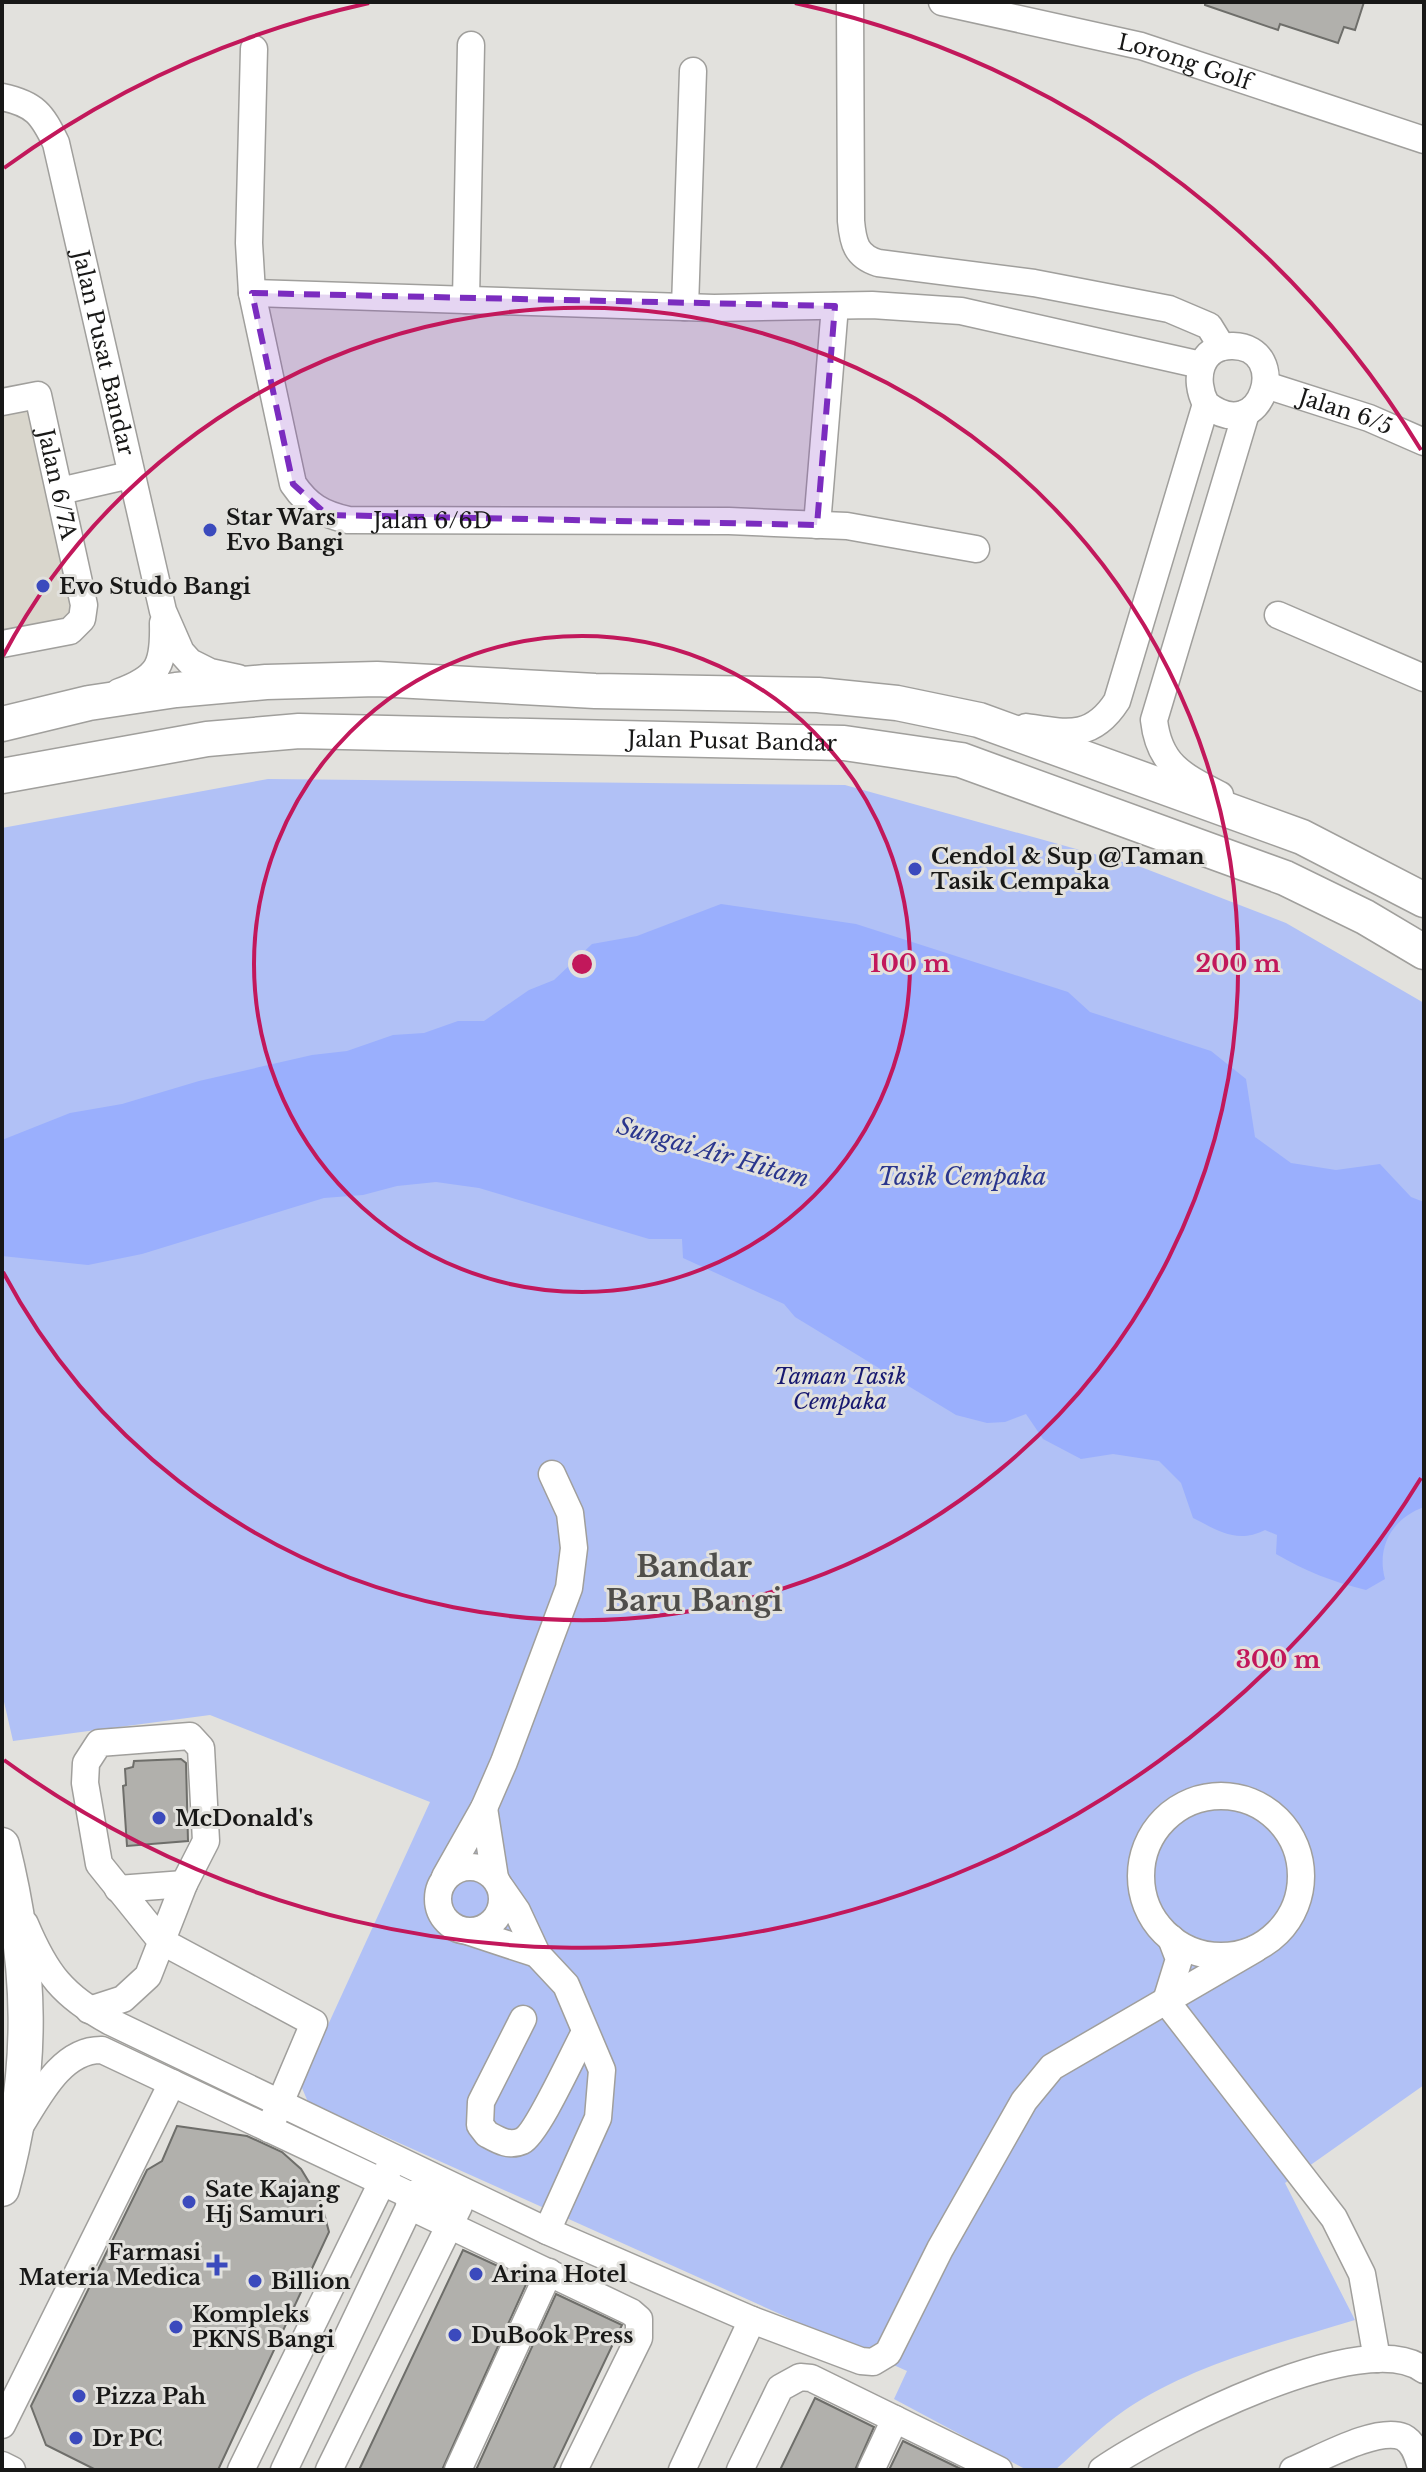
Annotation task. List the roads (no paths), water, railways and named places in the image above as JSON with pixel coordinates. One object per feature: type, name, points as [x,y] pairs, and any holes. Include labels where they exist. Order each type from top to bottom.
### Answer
[{"type":"main road","name":"Jalan Pusat Bandar","points":[[2,724],[89,703],[176,690],[266,682],[377,679],[595,691],[818,695],[897,703],[979,720],[1302,837],[1424,900]]},
{"type":"main road","name":"Jalan Pusat Bandar","points":[[2,776],[207,739],[299,731],[844,743],[961,760],[1285,878],[1365,917],[1424,952]]},
{"type":"main road","points":[[2,1845],[17,1906],[27,2025],[26,2076],[18,2129],[2,2189]]},
{"type":"street","points":[[850,2],[851,221],[856,251],[878,263],[1034,283],[1169,309],[1209,326],[1222,347]]},
{"type":"street","name":"Lorong Golf","points":[[942,2],[1141,46],[1424,140]]},
{"type":"street","points":[[466,300],[471,45]]},
{"type":"street","name":"Jalan 6/6D","points":[[254,49],[249,243],[252,293],[293,484],[307,503],[327,515],[348,520],[847,526],[976,549]]},
{"type":"street","points":[[685,307],[693,71]]},
{"type":"street","name":"Jalan Pusat Bandar","points":[[14,100],[45,121],[56,143],[163,611],[181,652],[198,668],[266,682]]},
{"type":"street","points":[[252,293],[685,307],[835,306],[961,311],[1201,365]]},
{"type":"street","points":[[817,525],[835,306]]},
{"type":"street","points":[[1235,346],[1254,353],[1265,370],[1266,385],[1261,400],[1246,413],[1232,416],[1215,411],[1206,404],[1198,390],[1201,365],[1211,352],[1222,347],[1235,346]]},
{"type":"street","name":"Jalan 6/5","points":[[1266,385],[1369,418],[1424,442]]},
{"type":"street","name":"Jalan 6/7A","points":[[2,402],[38,395],[84,605],[82,619],[70,631],[2,644]]},
{"type":"street","points":[[979,720],[1071,733],[1106,718],[1117,701],[1206,404]]},
{"type":"street","points":[[1246,413],[1154,720],[1156,741],[1163,756],[1177,770],[1302,837]]},
{"type":"street","points":[[60,491],[130,475]]},
{"type":"street","name":"Jalan Pusat Bandar","points":[[89,703],[131,688],[155,672],[165,652],[163,611]]},
{"type":"street","points":[[1278,615],[1424,678]]},
{"type":"street","points":[[537,1954],[450,1925],[443,1917],[437,1897],[484,1808],[569,1588],[574,1548],[570,1513],[552,1474]]},
{"type":"street","points":[[100,2016],[141,1985],[161,1941],[184,1884],[206,1841],[201,1748],[190,1736],[99,1743],[92,1750],[85,1783],[99,1864],[161,1941],[314,2023],[269,2129]]},
{"type":"street","points":[[18,2129],[65,2065],[82,2053],[102,2050],[382,2182],[547,2231],[752,2320],[861,2361],[873,2362],[888,2353],[940,2249],[1024,2101],[1052,2067],[1255,1949],[1276,1935],[1292,1914],[1300,1890],[1300,1862],[1291,1836],[1273,1815],[1249,1800],[1221,1795],[1194,1800],[1170,1814],[1152,1835],[1143,1859],[1141,1884],[1147,1909],[1181,1946],[1205,1955],[1231,1956],[1255,1949]]},
{"type":"street","points":[[470,1932],[489,1925],[497,1918],[501,1908],[484,1808]]},
{"type":"street","points":[[445,1877],[454,1870],[476,1867],[498,1883],[517,1911],[537,1954],[566,1985],[602,2070],[598,2118],[547,2231]]},
{"type":"street","points":[[118,1889],[184,1884]]},
{"type":"street","points":[[17,1906],[52,1977],[67,1995],[100,2016],[394,2156],[417,2191],[459,2206],[329,2470]]},
{"type":"street","points":[[1166,2001],[1179,1959],[1171,1938]]},
{"type":"street","points":[[1166,2001],[1334,2218],[1362,2274],[1377,2359]]},
{"type":"street","points":[[100,2016],[102,2050]]},
{"type":"street","points":[[523,2019],[478,2114],[487,2134],[502,2143],[514,2144],[531,2134],[585,2032]]},
{"type":"street","points":[[2,2425],[172,2083]]},
{"type":"street","points":[[241,2470],[394,2156]]},
{"type":"street","points":[[284,2470],[417,2191]]},
{"type":"street","points":[[451,2226],[631,2312],[639,2319],[639,2338],[574,2470]]},
{"type":"street","points":[[458,2470],[549,2272]]},
{"type":"street","points":[[682,2470],[752,2320]]},
{"type":"street","points":[[1102,2470],[1135,2447],[1236,2398],[1330,2367],[1377,2359],[1418,2365],[1424,2370]]},
{"type":"street","points":[[740,2470],[780,2388],[800,2377],[811,2378],[994,2469]]},
{"type":"street","points":[[871,2470],[895,2419]]},
{"type":"street","points":[[1293,2470],[1371,2438],[1404,2438],[1413,2446],[1422,2470]]},
{"type":"street","points":[[2,2465],[12,2470]]},
{"type":"water","name":"Tasik Cempaka","points":[[721,904],[856,924],[1068,992],[1090,1012],[1211,1051],[1246,1079],[1255,1137],[1291,1163],[1336,1170],[1380,1164],[1411,1197],[1424,1202],[1424,1507],[1404,1518],[1390,1535],[1383,1555],[1385,1579],[1366,1590],[1342,1583],[1276,1554],[1277,1535],[1265,1530],[1237,1536],[1193,1518],[1181,1483],[1159,1461],[1113,1454],[1081,1459],[1043,1439],[1026,1414],[1005,1422],[987,1423],[956,1415],[795,1317],[784,1304],[683,1258],[682,1239],[649,1239],[479,1188],[436,1182],[397,1186],[363,1195],[324,1198],[142,1254],[88,1265],[2,1256],[2,1140],[70,1113],[122,1104],[199,1081],[312,1055],[347,1051],[393,1035],[424,1033],[458,1021],[484,1021],[529,990],[554,980],[592,944],[637,936]]},
{"type":"place","name":"Star Wars Evo Bangi","points":[[210,530]]},
{"type":"place","name":"Evo Studo Bangi","points":[[43,586]]},
{"type":"place","name":"Cendol & Sup @Taman Tasik Cempaka","points":[[915,869]]},
{"type":"place","name":"McDonald's","points":[[159,1818]]},
{"type":"place","name":"Sate Kajang Hj Samuri","points":[[189,2202]]},
{"type":"place","name":"Farmasi Materia Medica","points":[[217,2265]]},
{"type":"place","name":"Arina Hotel","points":[[476,2274]]},
{"type":"place","name":"Billion","points":[[255,2281]]},
{"type":"place","name":"Kompleks PKNS Bangi","points":[[176,2327]]},
{"type":"place","name":"DuBook Press","points":[[455,2335]]},
{"type":"place","name":"Pizza Pah","points":[[79,2396]]},
{"type":"place","name":"Dr PC","points":[[76,2438]]},
{"type":"district","name":"Bandar Baru Bangi","points":[[694,1583]]},
{"type":"water label","name":"Sungai Air Hitam","points":[[713,1152]]},
{"type":"park label","name":"Taman Tasik Cempaka","points":[[840,1388]]}]
